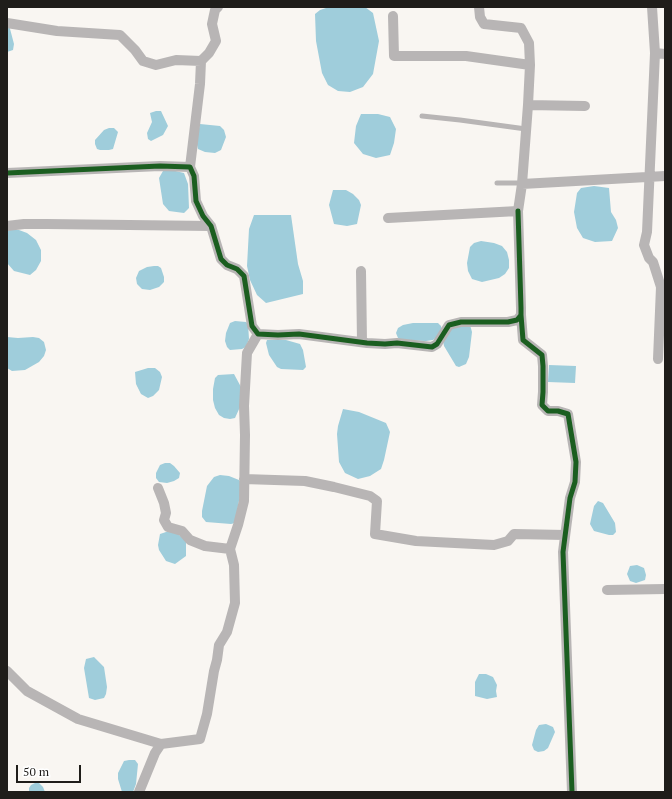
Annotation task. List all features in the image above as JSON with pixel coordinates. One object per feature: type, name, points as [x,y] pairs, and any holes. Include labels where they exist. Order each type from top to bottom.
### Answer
[{"type":"street","points":[[218,7],[215,10],[212,24],[216,41],[209,53],[201,61],[200,84],[190,167],[194,176],[196,201],[203,216],[211,226],[221,259],[227,265],[237,269],[244,276],[252,326],[258,334],[278,336],[299,334],[362,342],[385,344],[397,343],[432,347],[437,344],[449,325],[461,322],[508,322],[517,320],[521,315]]},
{"type":"street","points":[[479,7],[480,17],[484,24],[521,28],[529,43],[530,65],[528,105],[522,184],[518,211],[521,315],[523,340],[542,355],[542,405],[548,411],[558,411],[568,414],[576,462],[565,535],[564,560],[572,792]]},
{"type":"street","points":[[652,7],[660,53],[649,178],[647,232],[644,245],[649,258],[653,262],[661,287],[658,359]]},
{"type":"street","points":[[393,16],[394,56],[466,56],[530,65]]},
{"type":"street","points":[[7,23],[57,30],[120,35],[135,50],[143,61],[156,65],[176,60],[201,61]]},
{"type":"street","points":[[528,105],[585,106]]},
{"type":"street","points":[[7,173],[160,166],[190,167]]},
{"type":"street","points":[[522,184],[665,176]]},
{"type":"street","points":[[388,218],[518,211]]},
{"type":"street","points":[[7,226],[47,224],[211,226]]},
{"type":"street","points":[[361,271],[362,342]]},
{"type":"street","points":[[7,671],[27,691],[78,719],[161,744],[200,739],[207,714],[214,671],[218,660],[218,645],[227,632],[235,603],[234,565],[230,549],[244,501],[244,406],[247,353],[258,334]]},
{"type":"street","points":[[244,479],[305,481],[370,496],[377,501],[375,534],[416,541],[494,545],[508,541],[514,534],[565,535]]},
{"type":"street","points":[[158,488],[166,513],[164,520],[168,527],[182,531],[190,540],[205,546],[230,549]]},
{"type":"street","points":[[607,590],[665,589]]},
{"type":"street","points":[[139,792],[155,753],[161,744]]},
{"type":"lane","points":[[422,116],[526,129]]},
{"type":"lane","points":[[497,183],[522,184]]},
{"type":"water","points":[[329,7],[365,7],[373,13],[379,41],[373,74],[363,87],[350,92],[338,91],[328,85],[322,73],[316,41],[315,14],[320,10]]},
{"type":"water","points":[[7,23],[9,25],[14,44],[13,50],[7,52]]},
{"type":"water","points":[[161,111],[168,126],[163,135],[151,141],[148,139],[147,133],[152,122],[150,113]]},
{"type":"water","points":[[361,114],[378,114],[390,117],[396,129],[390,155],[376,158],[363,154],[354,143],[356,126]]},
{"type":"water","points":[[200,124],[220,126],[224,130],[226,137],[221,150],[215,153],[205,152],[198,149],[196,141]]},
{"type":"water","points":[[114,128],[118,132],[113,149],[97,149],[95,140],[104,130]]},
{"type":"water","points":[[171,170],[184,173],[188,184],[189,208],[184,213],[169,211],[163,204],[159,178],[163,171]]},
{"type":"water","points":[[594,186],[609,188],[611,212],[616,220],[618,228],[612,241],[595,242],[583,238],[577,228],[574,212],[577,193],[581,188]]},
{"type":"water","points":[[333,190],[346,190],[359,200],[361,205],[357,224],[347,226],[334,224],[329,205]]},
{"type":"water","points":[[254,215],[291,215],[298,264],[303,281],[303,294],[266,303],[257,295],[250,280],[247,266],[249,229]]},
{"type":"water","points":[[19,230],[27,233],[36,240],[41,250],[41,261],[36,270],[30,275],[14,271],[7,263],[7,231]]},
{"type":"water","points":[[481,241],[502,246],[507,252],[509,268],[505,274],[499,278],[482,282],[472,279],[468,271],[467,263],[470,247],[474,243]]},
{"type":"water","points":[[154,266],[161,268],[164,282],[159,287],[150,290],[142,289],[137,284],[136,278],[139,271],[147,267]]},
{"type":"water","points":[[235,321],[246,322],[248,324],[249,339],[246,347],[242,349],[230,350],[225,341],[226,333],[230,323]]},
{"type":"water","points":[[413,323],[438,323],[442,330],[433,340],[401,340],[398,338],[396,333],[398,328],[403,325]]},
{"type":"water","points":[[470,325],[472,332],[469,357],[466,364],[459,367],[456,366],[444,346],[443,341],[452,327]]},
{"type":"water","points":[[7,337],[39,338],[44,342],[46,350],[44,356],[39,362],[25,370],[12,371],[7,368]]},
{"type":"water","points":[[267,340],[286,340],[300,344],[303,350],[306,367],[303,370],[281,369],[277,367],[269,355],[266,343]]},
{"type":"water","points":[[549,365],[576,366],[575,383],[548,382]]},
{"type":"water","points":[[148,368],[155,368],[160,372],[162,377],[159,390],[153,396],[148,398],[141,394],[136,384],[135,372]]},
{"type":"water","points":[[234,374],[241,387],[240,407],[235,418],[230,419],[219,415],[215,408],[213,389],[215,378],[218,375]]},
{"type":"water","points":[[343,409],[359,412],[386,423],[390,432],[381,469],[370,476],[358,479],[345,473],[339,462],[337,434]]},
{"type":"water","points":[[170,463],[174,466],[180,473],[179,478],[167,483],[159,482],[156,478],[156,473],[160,465]]},
{"type":"water","points":[[220,475],[229,476],[239,480],[242,484],[235,523],[206,522],[202,517],[207,486],[214,477]]},
{"type":"water","points":[[598,501],[603,503],[615,523],[616,532],[613,535],[594,531],[590,524],[594,506]]},
{"type":"water","points":[[169,531],[177,533],[186,541],[186,556],[175,564],[166,561],[159,550],[158,545],[160,534]]},
{"type":"water","points":[[637,565],[644,568],[646,575],[645,580],[636,583],[630,581],[627,574],[630,566]]},
{"type":"water","points":[[94,657],[104,667],[107,687],[104,698],[95,700],[89,698],[84,668],[86,659]]},
{"type":"water","points":[[479,674],[486,674],[493,677],[497,685],[497,697],[487,699],[475,696],[475,682]]},
{"type":"water","points":[[546,724],[553,727],[555,732],[548,748],[544,751],[538,752],[534,750],[532,745],[536,730],[539,725]]},
{"type":"water","points":[[135,760],[138,764],[136,784],[133,792],[122,792],[118,779],[118,773],[124,761]]},
{"type":"water","points":[[39,783],[45,792],[29,792],[31,785]]},
{"type":"cycle path","points":[[7,173],[160,166],[190,167],[194,176],[196,201],[203,216],[211,226],[221,259],[227,265],[237,269],[244,276],[252,326],[258,334],[299,334],[367,343],[397,343],[432,347],[437,344],[449,325],[461,322],[508,322],[517,320],[521,315],[518,211]]},
{"type":"cycle path","points":[[521,315],[523,340],[542,355],[542,405],[548,411],[558,411],[568,414],[576,462],[575,482],[570,498],[563,552],[572,792]]}]
